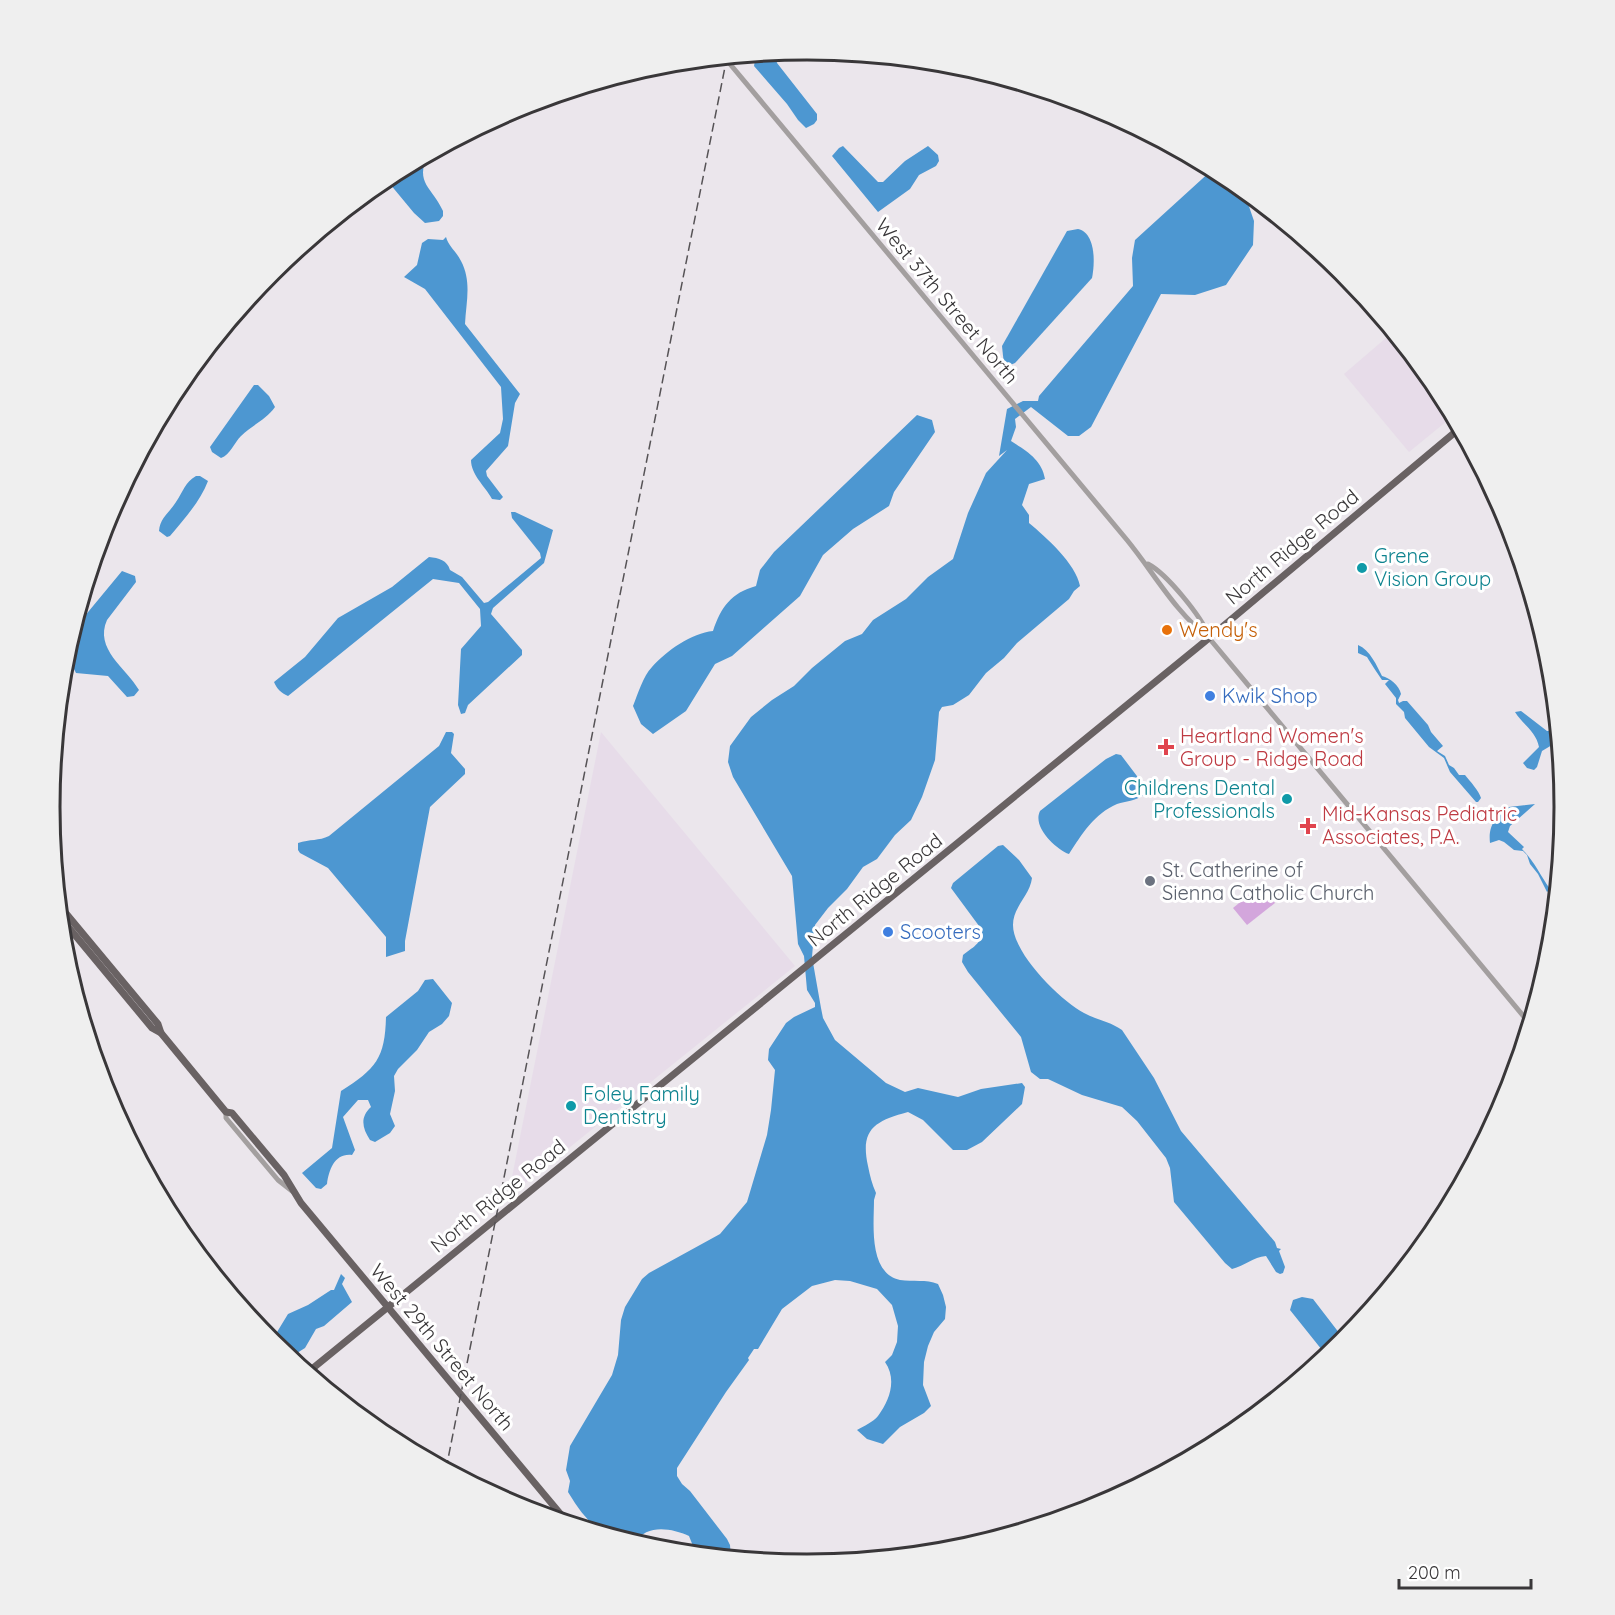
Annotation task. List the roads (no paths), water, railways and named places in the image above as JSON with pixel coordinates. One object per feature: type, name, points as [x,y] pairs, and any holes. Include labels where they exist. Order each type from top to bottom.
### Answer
[{"type":"main road","name":"North Ridge Road","points":[[312,1368],[1209,638],[1454,433]]},
{"type":"main road","name":"West 29th Street North","points":[[68,917],[152,1028],[161,1034],[226,1112],[232,1113],[246,1129],[284,1175],[292,1191],[559,1512]]},
{"type":"main road","name":"West 29th Street North","points":[[70,927],[94,953]]},
{"type":"street","name":"West 37th Street North","points":[[730,64],[1147,564],[1152,576],[1197,629],[1209,638],[1525,1018]]},
{"type":"water","points":[[777,61],[817,114],[814,124],[806,128],[754,66],[755,62]]},
{"type":"water","points":[[843,146],[878,182],[883,182],[905,161],[928,146],[938,155],[939,161],[936,166],[919,175],[910,189],[878,212],[832,156]]},
{"type":"water","points":[[424,166],[426,185],[439,203],[443,216],[439,221],[425,223],[392,186]]},
{"type":"water","points":[[1206,175],[1248,203],[1254,221],[1253,245],[1226,285],[1195,295],[1161,294],[1091,427],[1079,436],[1068,436],[1031,407],[1015,419],[1016,427],[1011,441],[1037,461],[1045,479],[1029,484],[1022,505],[1029,515],[1029,523],[1067,560],[1080,586],[1069,599],[986,673],[969,695],[953,705],[942,707],[939,712],[935,760],[911,820],[895,835],[877,859],[863,867],[815,925],[812,957],[823,1018],[835,1040],[886,1083],[905,1092],[918,1088],[958,1097],[981,1089],[1022,1083],[1025,1087],[1022,1104],[982,1142],[967,1150],[953,1150],[923,1120],[908,1112],[886,1119],[872,1129],[868,1135],[866,1154],[870,1177],[876,1193],[874,1200],[875,1246],[882,1268],[890,1276],[900,1280],[938,1284],[946,1307],[945,1319],[934,1332],[924,1362],[923,1385],[931,1406],[924,1413],[900,1427],[883,1444],[867,1439],[857,1430],[878,1416],[891,1389],[891,1375],[885,1362],[892,1355],[897,1342],[898,1326],[892,1305],[877,1289],[850,1281],[835,1280],[812,1286],[782,1309],[758,1349],[754,1349],[677,1468],[677,1476],[682,1484],[727,1539],[730,1551],[693,1546],[689,1536],[675,1531],[652,1530],[641,1536],[591,1523],[568,1492],[570,1481],[566,1470],[570,1446],[612,1375],[618,1355],[621,1320],[625,1307],[642,1279],[720,1234],[747,1202],[767,1135],[771,1110],[775,1070],[768,1060],[769,1049],[786,1023],[815,1007],[807,990],[804,956],[798,944],[792,876],[733,777],[728,762],[730,746],[751,717],[794,686],[845,641],[862,634],[873,620],[906,599],[928,577],[953,559],[968,513],[986,473],[1007,450],[999,456],[1007,409],[1023,401],[1038,401],[1039,396],[1133,286],[1132,258],[1135,240]]},
{"type":"water","points":[[1078,229],[1088,236],[1093,250],[1092,278],[1015,363],[1004,365],[1002,346],[1067,231]]},
{"type":"water","points":[[446,237],[461,261],[466,277],[465,324],[520,394],[515,403],[508,446],[486,471],[487,476],[503,497],[500,500],[492,499],[476,476],[471,460],[500,433],[503,419],[501,387],[425,289],[404,277],[417,265],[422,243],[428,239],[443,240]]},
{"type":"water","points":[[254,385],[258,385],[269,396],[275,407],[241,436],[229,452],[221,458],[212,452],[210,447]]},
{"type":"water","points":[[917,415],[932,420],[935,432],[894,492],[889,506],[853,529],[823,555],[800,596],[732,656],[715,664],[686,711],[653,734],[641,724],[633,706],[643,680],[652,667],[680,644],[697,635],[713,631],[728,602],[747,589],[756,586],[760,570],[774,552]]},
{"type":"water","points":[[196,476],[208,481],[205,489],[186,517],[167,537],[159,531],[161,523],[187,484]]},
{"type":"water","points":[[511,512],[553,530],[544,563],[493,608],[491,614],[522,650],[522,655],[468,705],[465,713],[461,714],[458,705],[461,649],[481,626],[480,609],[459,583],[433,579],[288,696],[278,689],[274,682],[305,657],[338,618],[392,587],[429,557],[445,562],[450,570],[462,577],[484,603],[488,602],[541,558],[540,553],[512,518]]},
{"type":"water","points":[[122,571],[135,576],[136,582],[107,620],[104,630],[105,640],[113,658],[139,690],[134,696],[127,697],[108,676],[76,673],[73,667],[84,616]]},
{"type":"water","points":[[1358,645],[1370,654],[1382,676],[1391,680],[1396,685],[1401,694],[1399,703],[1407,701],[1428,725],[1443,746],[1437,751],[1445,756],[1449,765],[1459,775],[1465,775],[1472,783],[1481,798],[1478,802],[1450,772],[1444,758],[1429,747],[1405,718],[1404,712],[1396,704],[1396,698],[1385,684],[1389,680],[1382,680],[1367,657],[1358,653]]},
{"type":"water","points":[[1521,711],[1547,731],[1551,731],[1552,745],[1542,751],[1534,770],[1527,768],[1523,763],[1539,747],[1532,732],[1515,712]]},
{"type":"water","points":[[446,732],[454,734],[451,753],[465,769],[465,774],[430,807],[405,951],[386,957],[386,937],[328,868],[300,853],[298,843],[329,836],[439,746]]},
{"type":"water","points":[[1116,754],[1121,755],[1146,788],[1144,795],[1117,804],[1102,813],[1089,825],[1069,854],[1052,842],[1042,830],[1038,817],[1040,811],[1106,759]]},
{"type":"water","points":[[1535,804],[1510,826],[1508,832],[1524,847],[1522,849],[1526,854],[1523,851],[1514,850],[1499,840],[1490,843],[1490,830],[1497,818],[1496,815],[1509,807]]},
{"type":"water","points":[[1003,845],[1019,860],[1032,878],[1016,912],[1013,925],[1015,937],[1029,962],[1051,988],[1074,1007],[1122,1030],[1154,1078],[1181,1131],[1275,1242],[1277,1248],[1281,1249],[1279,1251],[1285,1267],[1283,1273],[1276,1272],[1266,1256],[1232,1269],[1225,1263],[1174,1202],[1170,1168],[1166,1158],[1137,1121],[1122,1107],[1082,1095],[1048,1079],[1040,1079],[1031,1072],[1021,1037],[962,962],[963,955],[979,942],[982,930],[951,888],[953,883],[998,846]]},
{"type":"water","points":[[1527,856],[1550,889],[1547,892],[1530,864]]},
{"type":"water","points":[[433,979],[452,1003],[449,1016],[442,1024],[429,1032],[417,1050],[394,1076],[395,1091],[390,1114],[395,1126],[390,1133],[375,1142],[370,1140],[363,1123],[371,1107],[368,1100],[358,1100],[343,1117],[355,1150],[352,1155],[337,1159],[329,1173],[327,1184],[321,1189],[316,1188],[302,1173],[332,1148],[341,1091],[363,1076],[381,1053],[386,1017],[418,991],[425,980]]},
{"type":"water","points":[[341,1274],[345,1278],[342,1284],[352,1302],[324,1326],[316,1329],[305,1348],[297,1353],[276,1333],[288,1314],[334,1290]]},
{"type":"water","points":[[1302,1297],[1313,1299],[1339,1333],[1322,1350],[1290,1310],[1293,1300]]},
{"type":"railway","points":[[447,1462],[725,65]]},
{"type":"place","name":"Grene Vision Group","points":[[1362,568]]},
{"type":"place","name":"Wendy's","points":[[1167,630]]},
{"type":"place","name":"Kwik Shop","points":[[1210,696]]},
{"type":"place","name":"Heartland Women's Group - Ridge Road","points":[[1166,747]]},
{"type":"place","name":"Childrens Dental Professionals","points":[[1287,799]]},
{"type":"place","name":"Mid-Kansas Pediatric Associates, P.A.","points":[[1308,826]]},
{"type":"place","name":"St. Catherine of Sienna Catholic Church","points":[[1150,881]]},
{"type":"place","name":"Scooters","points":[[888,932]]},
{"type":"place","name":"Foley Family Dentistry","points":[[571,1106]]}]
